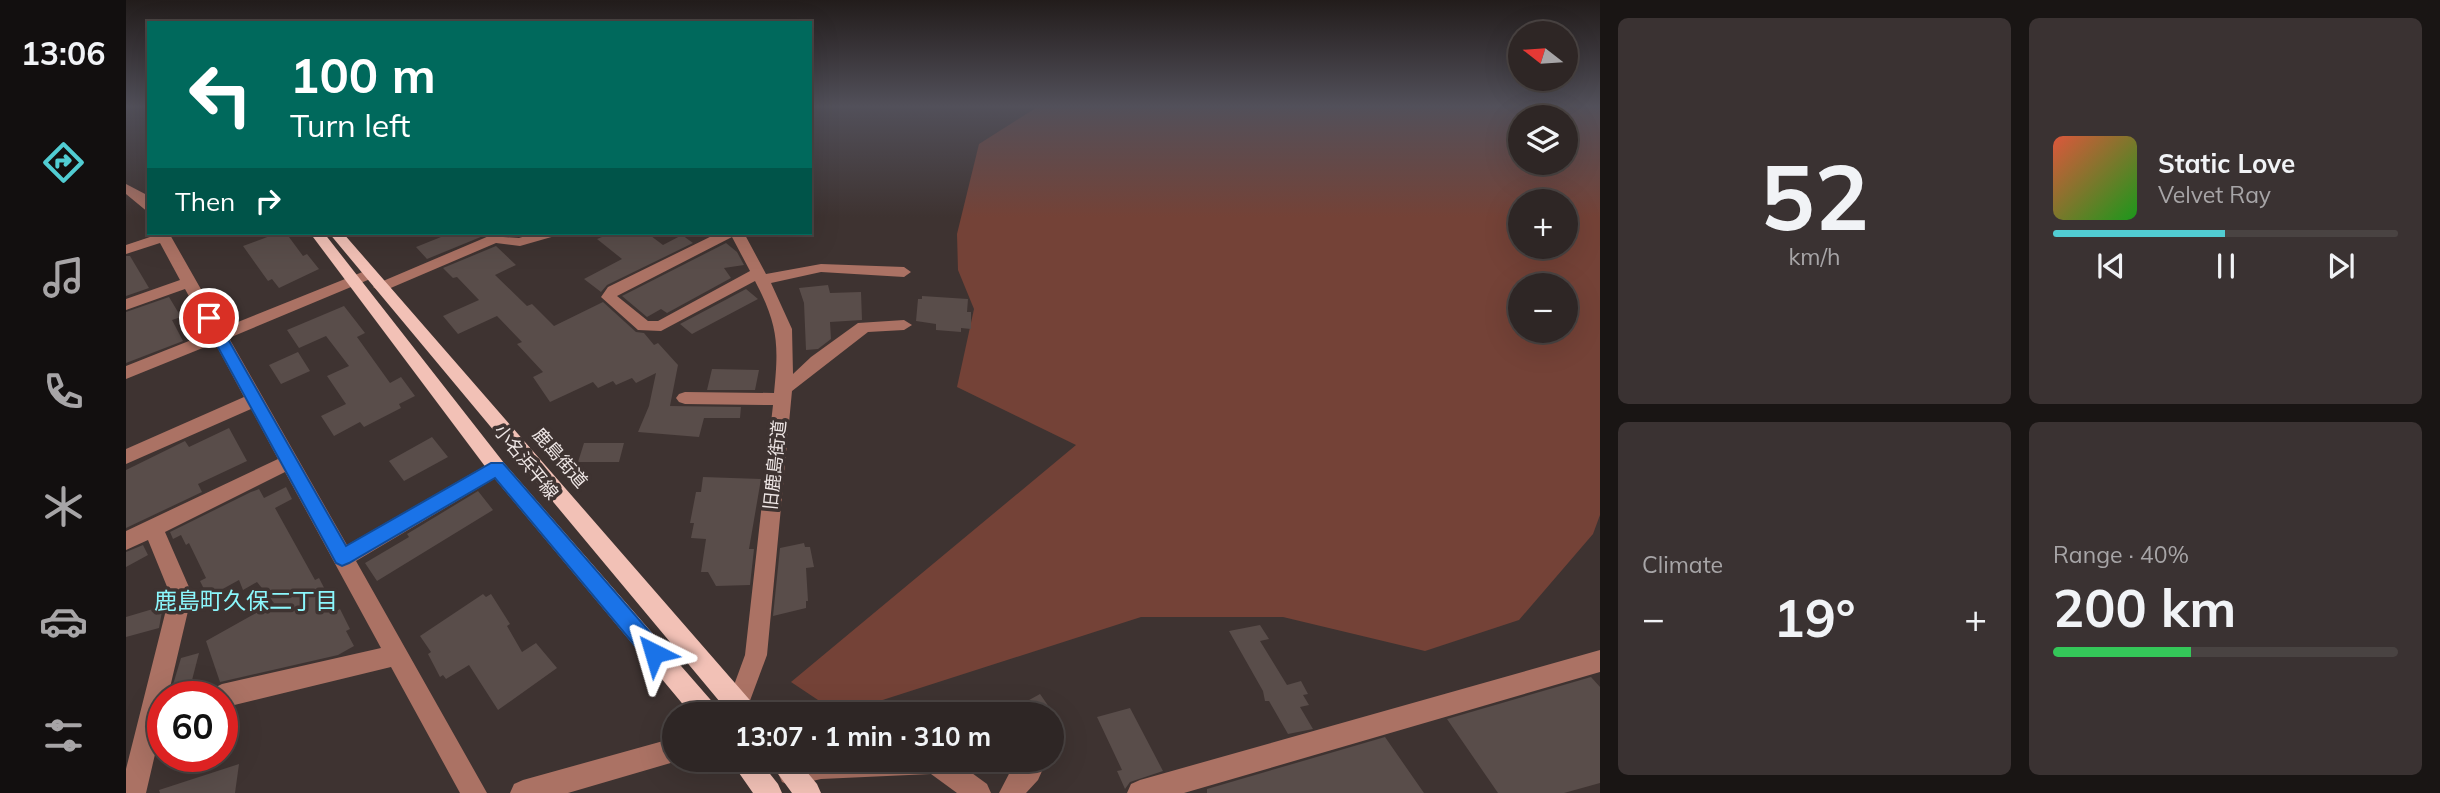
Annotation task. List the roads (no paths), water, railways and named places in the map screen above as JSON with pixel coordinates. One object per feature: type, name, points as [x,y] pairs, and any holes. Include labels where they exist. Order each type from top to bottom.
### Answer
[{"type":"main road","name":"小名浜平線","points":[[319,235],[369,280],[497,468],[697,702]]},
{"type":"main road","name":"鹿島街道","points":[[337,235],[369,280],[729,702]]},
{"type":"main road","points":[[752,772],[769,793]]},
{"type":"main road","points":[[791,772],[808,793]]},
{"type":"street","points":[[126,188],[145,204]]},
{"type":"street","points":[[126,203],[145,204]]},
{"type":"street","points":[[126,250],[163,235],[474,793]]},
{"type":"street","points":[[126,373],[219,335],[369,280],[494,239],[520,242],[543,235]]},
{"type":"street","points":[[725,235],[612,290],[609,298],[643,326],[661,326],[760,276],[821,268],[904,272]]},
{"type":"street","name":"旧鹿島街道","points":[[738,235],[784,329],[786,363],[756,655],[740,702]]},
{"type":"street","points":[[126,305],[189,282]]},
{"type":"street","points":[[685,398],[783,394],[822,357],[849,342],[864,327],[904,326]]},
{"type":"street","points":[[126,457],[255,400]]},
{"type":"street","points":[[126,541],[289,462]]},
{"type":"street","points":[[342,558],[497,468]]},
{"type":"street","points":[[153,528],[181,594],[163,681]]},
{"type":"street","points":[[238,692],[396,655]]},
{"type":"street","points":[[1140,793],[1600,662]]},
{"type":"street","points":[[133,793],[147,746]]},
{"type":"street","points":[[523,793],[662,753]]},
{"type":"street","points":[[951,772],[978,793]]},
{"type":"street","points":[[1012,793],[1028,772]]},
{"type":"district","name":"鹿島町久保二丁目","points":[[246,601]]}]
